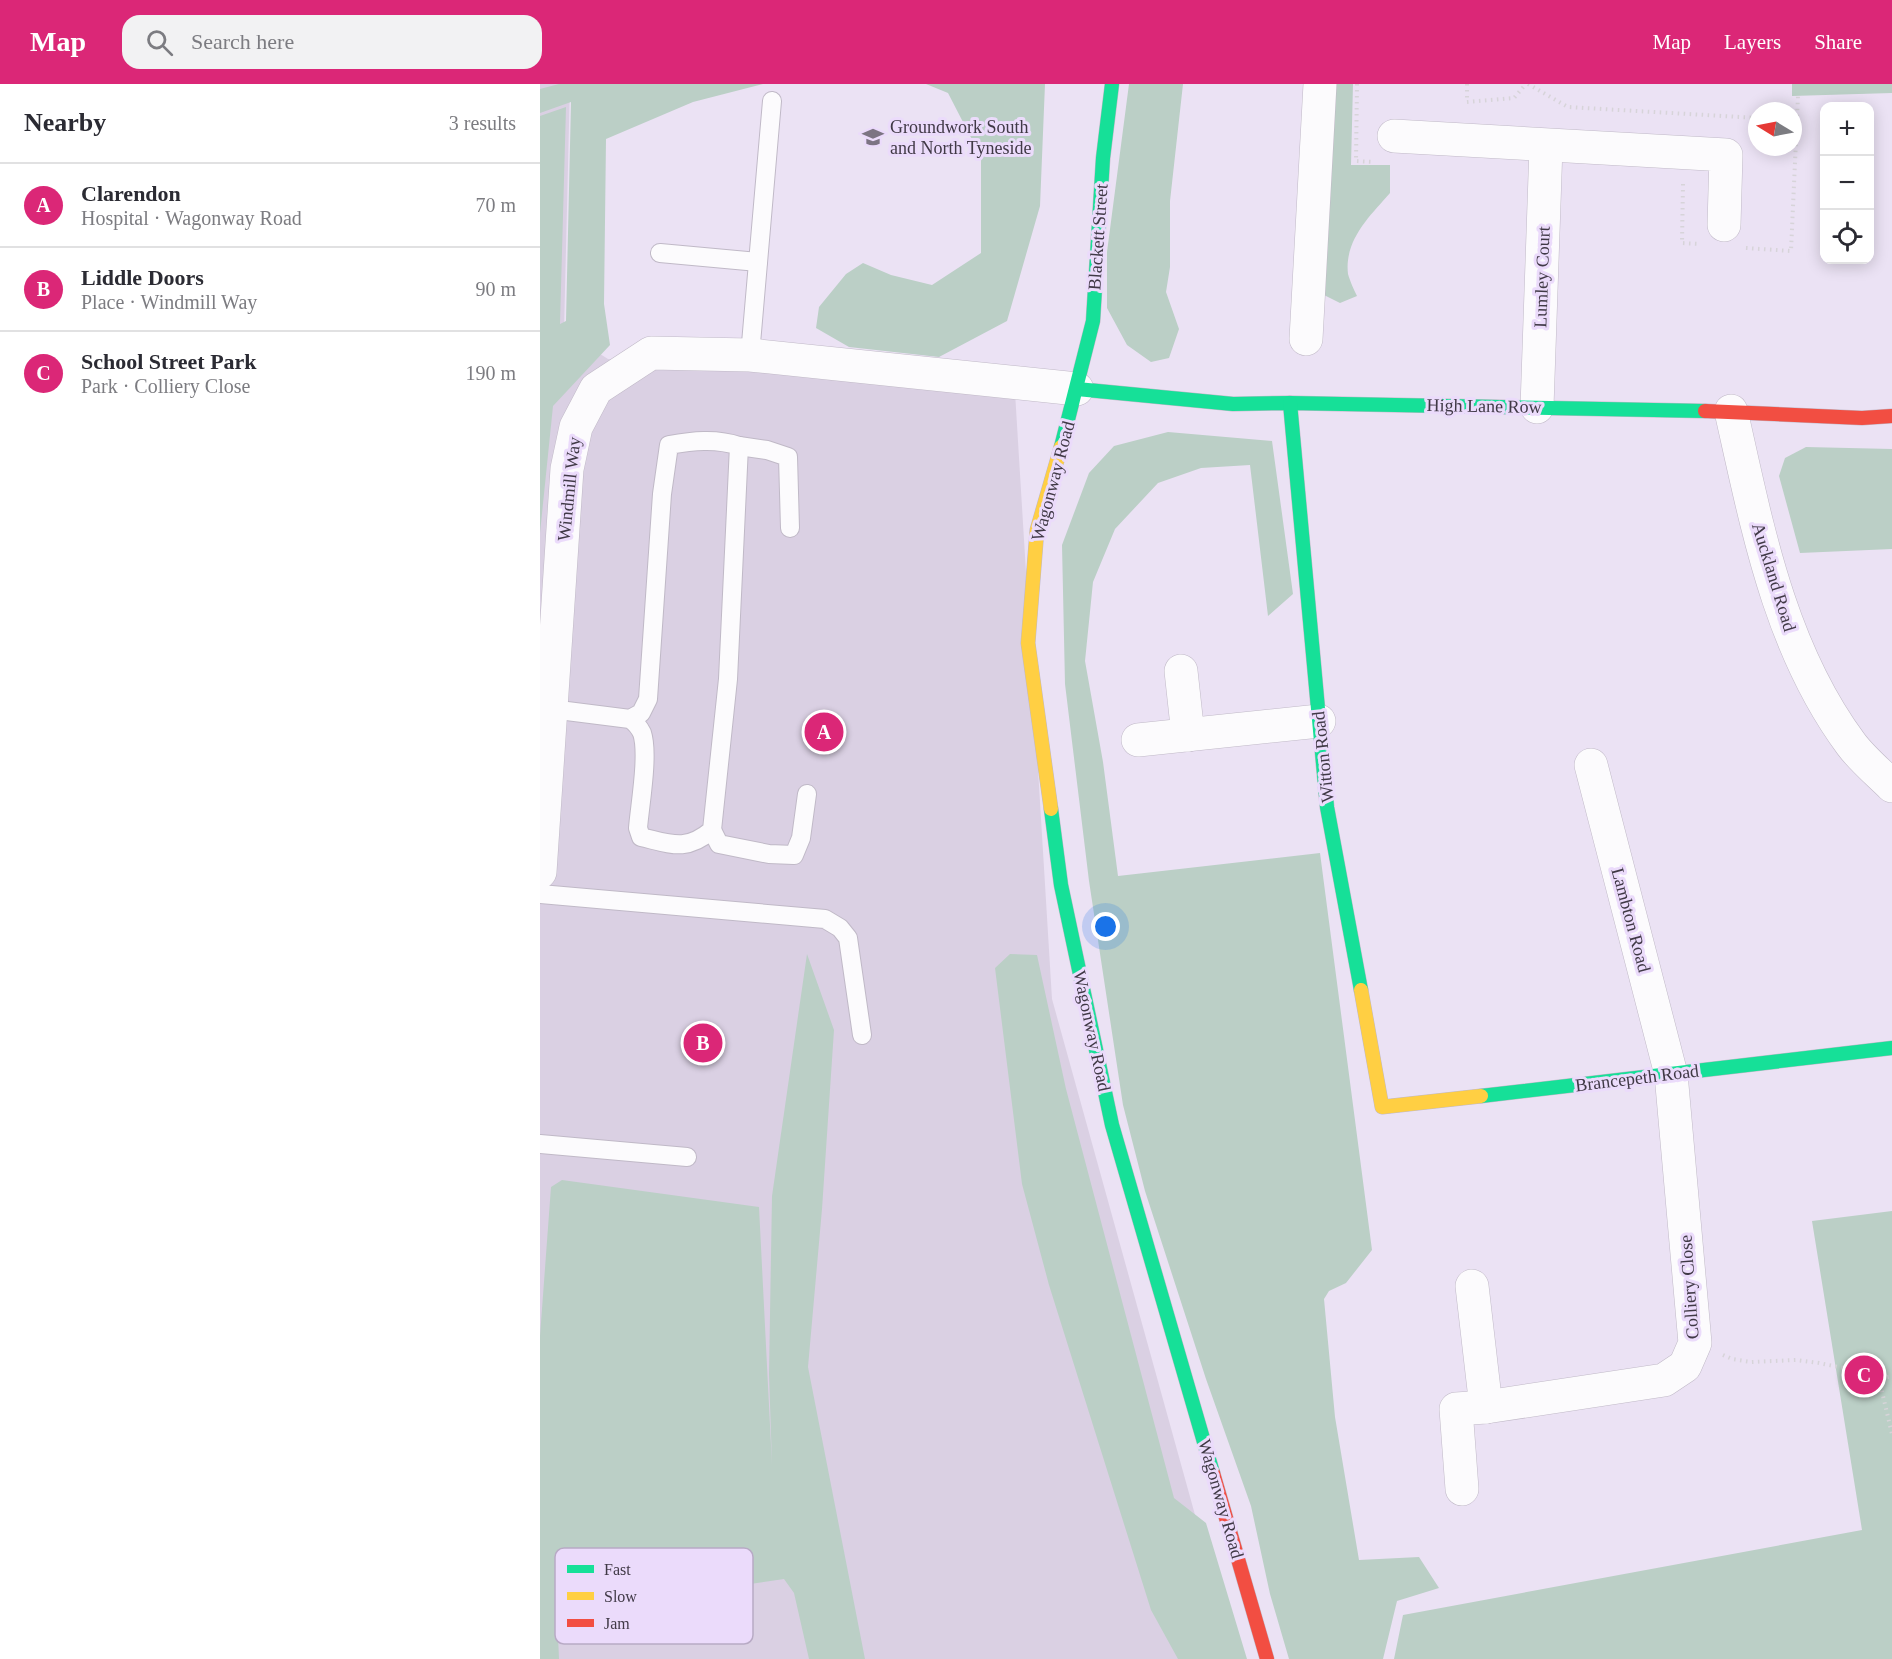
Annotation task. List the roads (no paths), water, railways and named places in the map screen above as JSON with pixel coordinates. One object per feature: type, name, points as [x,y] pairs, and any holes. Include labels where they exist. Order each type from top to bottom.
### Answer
[{"type":"street","name":"Blackett Street","points":[[1077,390],[1093,321],[1103,158],[1112,84]]},
{"type":"street","points":[[1306,339],[1320,84]]},
{"type":"street","points":[[1394,136],[1546,147],[1726,155],[1724,225]]},
{"type":"street","name":"Lumley Court","points":[[1537,407],[1546,147]]},
{"type":"street","name":"Windmill Way","points":[[540,872],[567,468],[576,427],[596,389],[651,353],[750,355],[1077,390]]},
{"type":"street","name":"High Lane Row","points":[[1077,390],[1233,404],[1290,403],[1731,411],[1862,418],[1892,416]]},
{"type":"street","name":"Wagonway Road","points":[[1077,390],[1037,530],[1028,643],[1061,885],[1112,1125],[1267,1659]]},
{"type":"street","name":"Witton Road","points":[[1290,403],[1327,807],[1382,1107]]},
{"type":"street","name":"Auckland Road","points":[[1731,411],[1758,530],[1787,626],[1823,699],[1851,745],[1892,786]]},
{"type":"street","points":[[1181,671],[1188,735]]},
{"type":"street","points":[[1138,741],[1319,721]]},
{"type":"street","name":"Lambton Road","points":[[1591,765],[1671,1074]]},
{"type":"street","name":"Brancepeth Road","points":[[1382,1107],[1892,1048]]},
{"type":"street","name":"Colliery Close","points":[[1471,1408],[1664,1380],[1685,1366],[1695,1343],[1671,1074]]},
{"type":"street","points":[[1462,1489],[1471,1408],[1472,1286]]},
{"type":"lane","points":[[750,355],[772,101]]},
{"type":"lane","points":[[660,253],[758,262]]},
{"type":"lane","points":[[630,719],[641,713],[648,699],[662,494],[669,445],[688,441],[724,441],[788,457],[790,528]]},
{"type":"lane","points":[[739,446],[728,679],[712,830],[719,844],[769,854],[794,855],[801,838],[807,794]]},
{"type":"lane","points":[[551,708],[630,719],[637,723],[642,734],[644,751],[638,828],[641,837],[679,845],[698,841],[712,830]]},
{"type":"lane","points":[[540,894],[825,919],[840,928],[848,938],[862,1035]]},
{"type":"lane","points":[[540,1144],[687,1157]]},
{"type":"place","name":"Groundwork South and North Tyneside","points":[[873,137]]},
{"type":"place","name":"Clarendon","points":[[824,732]]},
{"type":"place","name":"Liddle Doors","points":[[703,1043]]},
{"type":"place","name":"School Street Park","points":[[1864,1375]]}]
